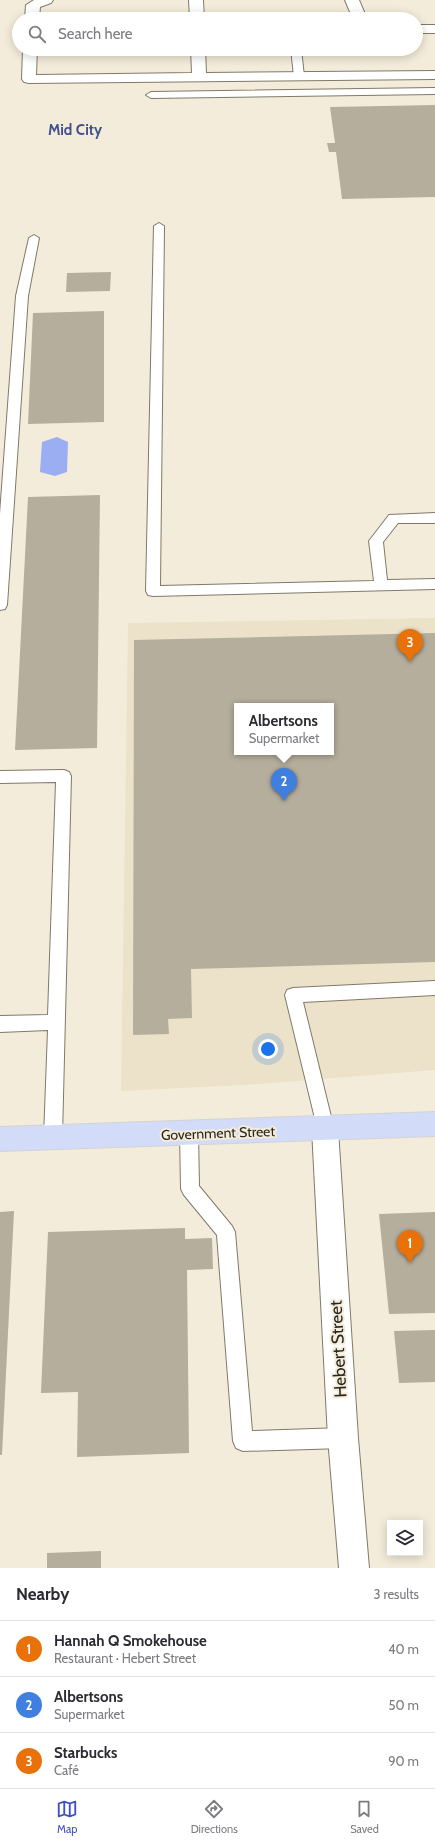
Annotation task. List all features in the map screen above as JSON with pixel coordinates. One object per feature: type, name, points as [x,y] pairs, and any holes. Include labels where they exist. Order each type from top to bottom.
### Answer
[{"type":"main road","name":"Government Street","points":[[0,1139],[189,1134],[435,1124]]},
{"type":"street","points":[[32,12],[33,5],[46,0]]},
{"type":"street","points":[[196,0],[197,12]]},
{"type":"street","points":[[352,0],[357,12]]},
{"type":"street","points":[[423,29],[435,29]]},
{"type":"street","points":[[30,56],[29,79],[435,75]]},
{"type":"street","points":[[198,56],[199,77]]},
{"type":"street","name":"Hebert Street","points":[[325,1129],[343,1438],[354,1568]]},
{"type":"lane","points":[[297,56],[299,76]]},
{"type":"lane","points":[[151,95],[435,91]]},
{"type":"lane","points":[[159,226],[153,591],[435,584]]},
{"type":"lane","points":[[0,605],[22,296],[34,238]]},
{"type":"lane","points":[[381,585],[376,541],[394,518],[435,518]]},
{"type":"lane","points":[[0,777],[64,776],[53,1137]]},
{"type":"lane","points":[[325,1129],[293,995],[435,988]]},
{"type":"lane","points":[[0,1024],[56,1022]]},
{"type":"lane","points":[[189,1134],[190,1189],[226,1232],[243,1441],[343,1438]]},
{"type":"shaded area","points":[[435,618],[435,1070],[259,1084],[121,1091],[128,623]]},
{"type":"water","points":[[57,437],[68,442],[67,472],[55,476],[40,472],[42,442]]},
{"type":"building","points":[[435,105],[435,197],[342,199],[336,152],[329,152],[327,143],[335,143],[330,107]]},
{"type":"building","points":[[111,272],[110,291],[66,292],[67,273]]},
{"type":"building","points":[[104,311],[104,422],[28,424],[33,313]]},
{"type":"building","points":[[100,495],[97,748],[15,750],[28,497]]},
{"type":"building","points":[[435,633],[435,962],[191,969],[192,1018],[168,1019],[169,1034],[133,1035],[134,640]]},
{"type":"building","points":[[14,1211],[2,1455],[0,1455],[0,1212]]},
{"type":"building","points":[[435,1212],[435,1313],[389,1314],[379,1214]]},
{"type":"building","points":[[185,1228],[185,1239],[212,1238],[213,1269],[187,1270],[189,1453],[77,1457],[78,1392],[41,1393],[48,1232]]},
{"type":"building","points":[[435,1330],[435,1382],[399,1383],[394,1331]]},
{"type":"building","points":[[101,1551],[101,1568],[47,1568],[47,1553]]},
{"type":"place","name":"Starbucks","points":[[410,662]]},
{"type":"place","name":"Albertsons","points":[[284,801]]},
{"type":"place","name":"Hannah Q Smokehouse","points":[[410,1263]]},
{"type":"district","name":"Mid City","points":[[75,130]]}]
